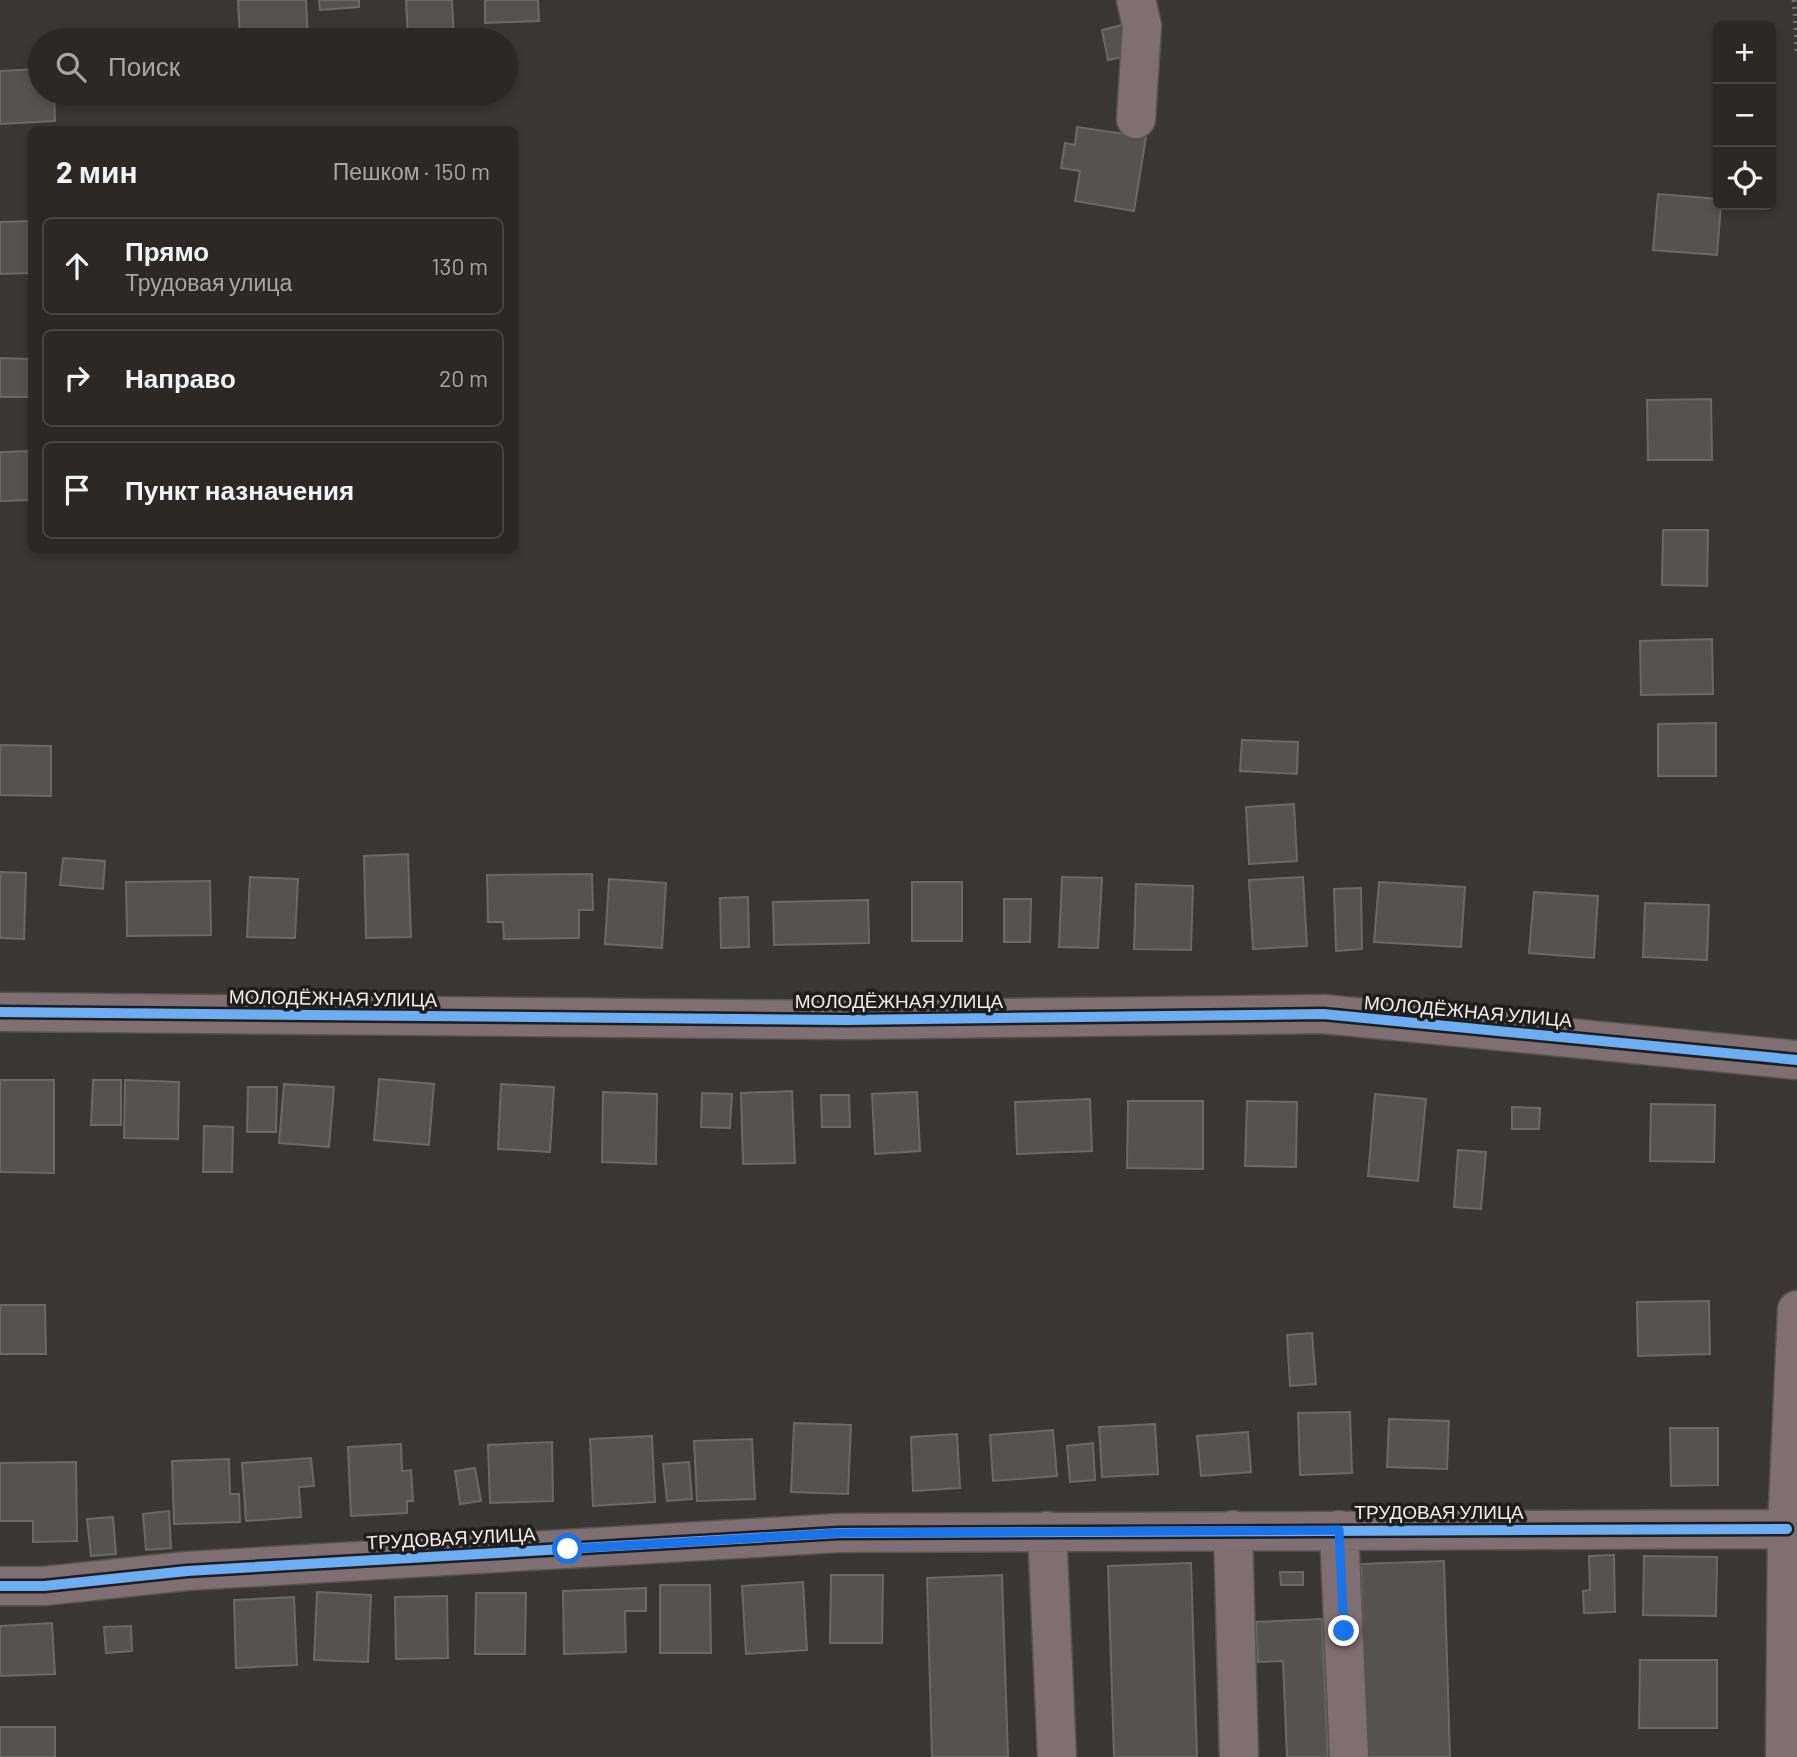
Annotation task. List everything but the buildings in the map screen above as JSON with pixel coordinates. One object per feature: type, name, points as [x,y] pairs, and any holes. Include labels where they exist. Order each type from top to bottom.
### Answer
[{"type":"street","points":[[1136,0],[1142,26],[1136,119]]},
{"type":"street","name":"МОЛОДЁЖНАЯ УЛИЦА","points":[[0,1012],[846,1020],[1322,1014],[1797,1060]]},
{"type":"street","points":[[1785,1757],[1787,1529],[1797,1310]]},
{"type":"street","name":"ТРУДОВАЯ УЛИЦА","points":[[0,1586],[44,1586],[187,1571],[825,1534],[1787,1529]]},
{"type":"street","points":[[1233,1530],[1239,1757]]},
{"type":"street","points":[[1339,1530],[1349,1757]]},
{"type":"street","points":[[1047,1531],[1057,1757]]},
{"type":"path","points":[[1794,0],[1797,52]]},
{"type":"cycle path","points":[[0,1012],[846,1020],[1323,1014],[1797,1060]]},
{"type":"cycle path","points":[[0,1586],[44,1586],[187,1571],[839,1533],[1787,1529]]},
{"type":"route","points":[[568,1549],[839,1533],[1339,1530],[1344,1631]]}]
